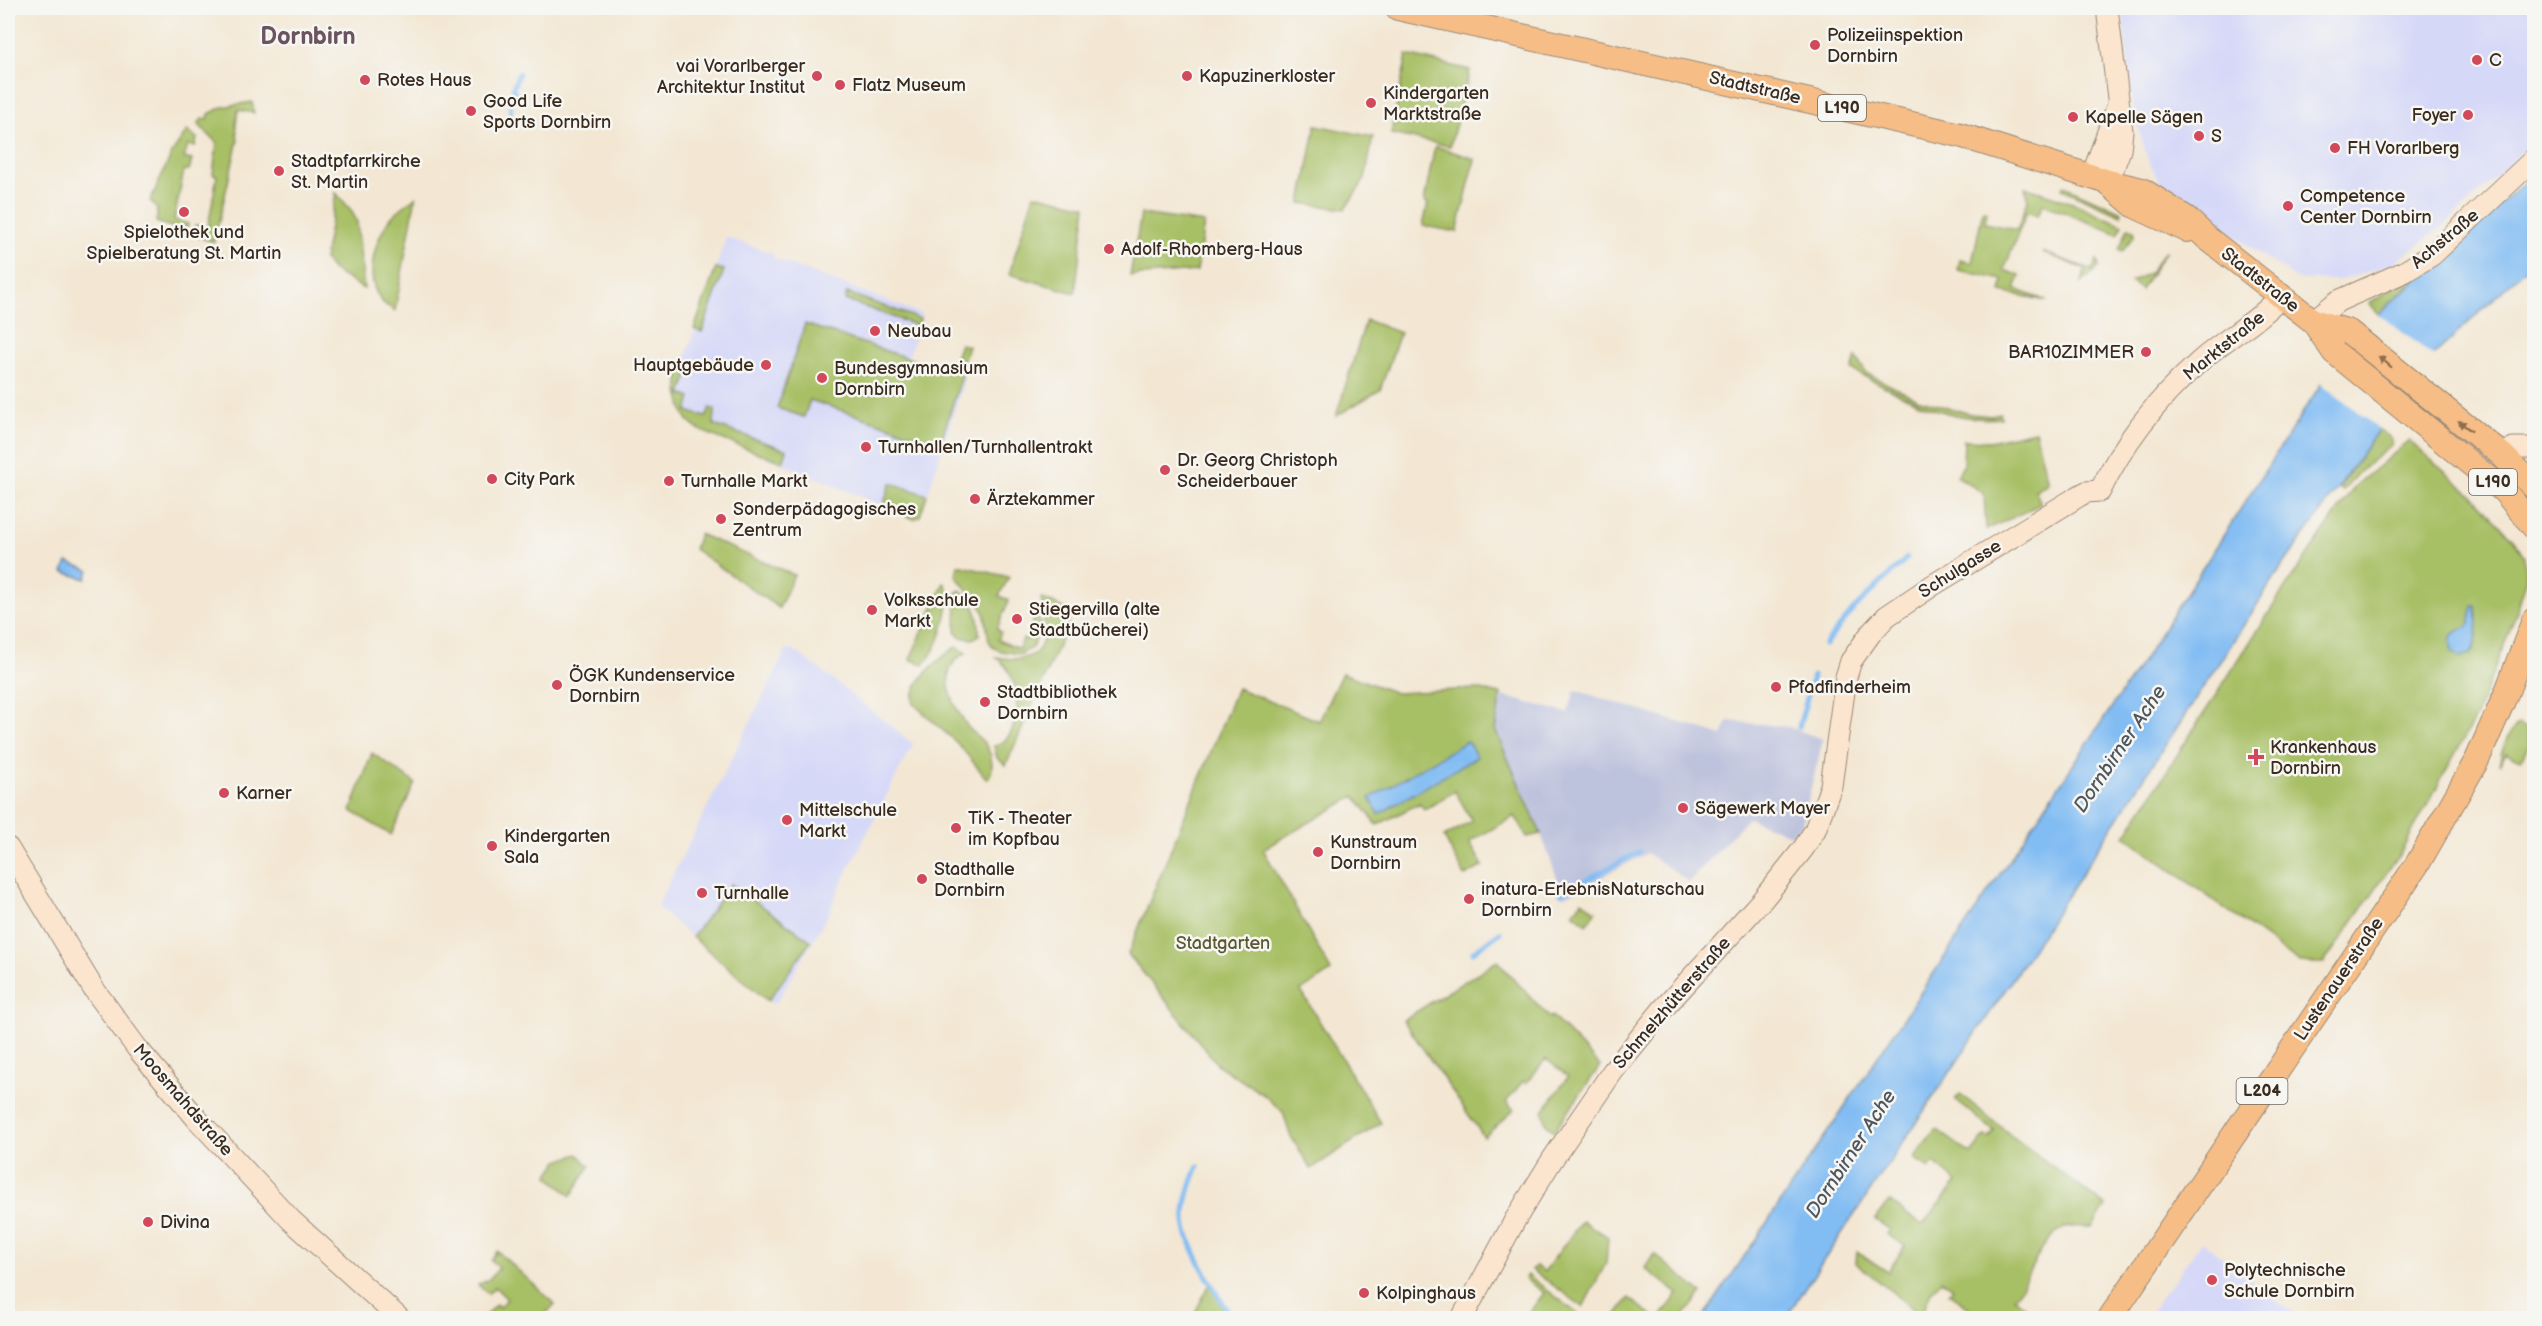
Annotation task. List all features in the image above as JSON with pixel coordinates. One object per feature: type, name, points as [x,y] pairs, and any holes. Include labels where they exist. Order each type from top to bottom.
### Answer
[{"type":"main road","name":"Stadtstraße","points":[[1398,8],[1960,135],[2100,179],[2125,199],[2150,214],[2207,238],[2313,321],[2353,336],[2502,455]]},
{"type":"main road","name":"Stadtstraße","points":[[2313,321],[2338,356],[2504,491],[2535,527]]},
{"type":"main road","name":"L190","points":[[2502,455],[2535,487]]},
{"type":"main road","name":"Lustenauerstraße","points":[[2109,1318],[2418,863],[2477,760],[2530,641],[2535,620]]},
{"type":"street","points":[[2100,179],[2122,141],[2107,8]]},
{"type":"street","name":"Achstraße","points":[[2313,321],[2337,301],[2404,272],[2432,255],[2535,159]]},
{"type":"street","name":"Marktstraße","points":[[2100,491],[2120,453],[2166,395],[2198,363],[2255,321],[2280,297]]},
{"type":"street","points":[[2502,455],[2513,448],[2535,448]]},
{"type":"street","name":"Schulgasse","points":[[1845,677],[1851,661],[1871,633],[1887,616],[1933,585],[2074,499],[2086,492],[2100,491]]},
{"type":"street","name":"Schmelzhütterstraße","points":[[1462,1318],[1515,1220],[1552,1160],[1613,1071],[1663,1009],[1763,899],[1803,849],[1815,830],[1831,786],[1845,677]]},
{"type":"street","name":"Moosmahdstraße","points":[[8,848],[76,962],[137,1048],[198,1120],[291,1220],[399,1318]]},
{"type":"shaded area","name":"FH Vorarlberg","points":[[2122,8],[2534,8],[2534,140],[2446,224],[2392,264],[2342,280],[2298,280],[2161,186],[2147,157],[2134,115]]},
{"type":"shaded area","name":"Bundesgymnasium Dornbirn","points":[[726,237],[774,254],[773,258],[922,314],[908,358],[965,377],[922,512],[917,518],[914,519],[693,426],[690,422],[681,402],[678,380]]},
{"type":"shaded area","name":"Mittelschule Markt","points":[[787,649],[797,652],[913,744],[842,882],[828,915],[778,1001],[772,1004],[659,909],[659,902]]},
{"type":"shaded area","name":"Sägewerk Mayer","points":[[1575,690],[1723,736],[1728,721],[1789,727],[1823,739],[1802,825],[1791,835],[1748,818],[1689,882],[1647,853],[1564,897],[1541,834],[1495,730],[1502,696],[1568,713]]},
{"type":"shaded area","name":"Polytechnische Schule Dornbirn","points":[[2202,1241],[2299,1318],[2146,1318]]},
{"type":"green space","points":[[1407,55],[1470,70],[1450,146],[1391,134]]},
{"type":"green space","points":[[252,102],[254,113],[238,110],[236,125],[238,140],[214,242],[193,235],[195,225],[208,227],[217,176],[213,174],[217,143],[198,124],[203,118],[208,119],[209,114],[222,107]]},
{"type":"green space","points":[[1316,125],[1373,137],[1365,179],[1345,209],[1301,203]]},
{"type":"green space","points":[[187,131],[197,138],[195,147],[188,145],[184,158],[192,160],[189,170],[184,170],[174,220],[188,224],[186,232],[156,222],[157,210],[150,201],[172,153]]},
{"type":"green space","points":[[1435,146],[1475,159],[1457,232],[1423,226],[1428,203],[1424,202]]},
{"type":"green space","points":[[2064,186],[2122,212],[2121,215],[2062,189]]},
{"type":"green space","points":[[2025,187],[2076,204],[2123,225],[2118,234],[2043,204],[2038,215],[2027,211],[2004,270],[2020,276],[2015,289],[2047,301],[2001,292],[2003,280],[1958,270],[1960,260],[1972,263],[1983,210],[1987,211],[1985,223],[2017,230],[2028,200]]},
{"type":"green space","points":[[336,193],[351,210],[357,222],[364,289],[332,270],[324,259]]},
{"type":"green space","points":[[1034,194],[1086,206],[1075,293],[1009,274]]},
{"type":"green space","points":[[416,196],[395,311],[381,301],[375,290],[372,269],[376,246],[391,218]]},
{"type":"green space","points":[[1141,214],[1204,223],[1197,271],[1130,276]]},
{"type":"green space","points":[[2128,228],[2134,230],[2134,236],[2122,252],[2119,250]]},
{"type":"green space","points":[[2166,250],[2141,290],[2131,282],[2149,273]]},
{"type":"green space","points":[[2042,252],[2092,270],[2097,260],[2099,266],[2082,283],[2085,269]]},
{"type":"green space","points":[[716,268],[724,270],[702,332],[694,329]]},
{"type":"green space","points":[[2426,268],[2379,314],[2369,303]]},
{"type":"green space","points":[[847,293],[920,319],[918,326],[845,300]]},
{"type":"green space","points":[[1366,320],[1400,333],[1380,390],[1336,416]]},
{"type":"green space","points":[[805,324],[950,372],[960,344],[968,346],[960,373],[962,376],[940,443],[810,400],[804,417],[777,408]]},
{"type":"green space","points":[[1856,357],[1866,373],[1917,399],[1971,414],[1991,416],[2000,413],[2001,418],[1981,419],[1961,416],[1924,405],[1852,370]]},
{"type":"green space","points":[[681,367],[690,370],[681,394],[691,398],[687,411],[706,417],[710,408],[715,410],[714,425],[787,450],[783,462],[720,439],[692,425],[681,405],[679,382]]},
{"type":"green space","points":[[2379,429],[2392,439],[2392,444],[2356,475],[2343,491],[2339,488]]},
{"type":"green space","points":[[2035,431],[2048,483],[2035,490],[2041,504],[1986,530],[1984,494],[1957,476],[1963,466],[1964,440],[1990,441]]},
{"type":"green space","points":[[2409,441],[2472,495],[2513,539],[2524,557],[2526,581],[2516,614],[2476,716],[2401,852],[2324,963],[2300,963],[2125,836],[2281,594],[2355,486]]},
{"type":"green space","points":[[891,483],[927,495],[920,516],[914,519],[883,505]]},
{"type":"green space","points":[[699,534],[794,575],[779,608],[694,549]]},
{"type":"green space","points":[[958,565],[1009,577],[999,596],[1009,600],[997,629],[1001,632],[998,640],[1019,649],[1023,639],[1027,640],[1036,612],[1040,625],[1033,647],[1021,654],[1000,651],[993,647],[989,641],[984,611],[956,576]]},
{"type":"green space","points":[[944,583],[947,588],[948,603],[944,622],[936,647],[924,665],[910,659]]},
{"type":"green space","points":[[960,590],[969,599],[977,616],[979,635],[973,639],[959,637],[956,630],[957,593]]},
{"type":"green space","points":[[1041,598],[1073,612],[1006,765],[997,758],[994,746],[1004,741],[1011,732],[1017,706],[1016,691],[1005,665],[995,657],[1025,658],[1034,654],[1040,647],[1044,627]]},
{"type":"green space","points":[[958,647],[966,653],[956,660],[951,668],[949,688],[962,718],[985,744],[989,752],[992,767],[987,779],[959,745],[914,704],[913,696],[916,687],[926,672]]},
{"type":"green space","name":"Stadtgarten","points":[[1342,673],[1396,693],[1476,689],[1501,694],[1495,730],[1541,834],[1527,837],[1515,816],[1469,842],[1483,866],[1465,876],[1444,837],[1472,821],[1455,791],[1427,808],[1424,809],[1420,803],[1377,825],[1355,796],[1263,849],[1331,971],[1301,991],[1381,1123],[1311,1169],[1290,1135],[1283,1112],[1264,1095],[1218,1065],[1128,954],[1237,688],[1319,721]]},
{"type":"green space","points":[[2519,724],[2526,728],[2529,745],[2521,760],[2506,753],[2499,765],[2508,737]]},
{"type":"green space","points":[[372,753],[415,783],[391,835],[351,811]]},
{"type":"green space","points":[[731,884],[811,941],[768,1001],[692,937]]},
{"type":"green space","points":[[1582,901],[1596,911],[1587,924],[1573,913]]},
{"type":"green space","points":[[1497,961],[1550,1018],[1552,1016],[1600,1066],[1554,1131],[1546,1123],[1543,1111],[1568,1077],[1546,1059],[1526,1083],[1523,1081],[1506,1102],[1514,1110],[1484,1137],[1403,1020]]},
{"type":"green space","points":[[1960,1094],[2017,1140],[2106,1206],[2092,1227],[2068,1227],[2059,1231],[2050,1238],[2037,1257],[2014,1298],[2040,1318],[2003,1318],[2000,1316],[1998,1318],[1963,1318],[1970,1309],[1949,1293],[1953,1288],[1941,1280],[1931,1292],[1921,1315],[1856,1263],[1857,1252],[1888,1272],[1905,1246],[1887,1234],[1890,1230],[1875,1219],[1889,1201],[1922,1225],[1957,1182],[1934,1163],[1929,1168],[1914,1158],[1936,1129],[1971,1154],[1985,1136],[1989,1138],[1994,1131],[1955,1100]]},
{"type":"green space","points":[[578,1154],[590,1166],[571,1196],[548,1176],[558,1161]]},
{"type":"green space","points":[[1582,1221],[1608,1237],[1606,1263],[1583,1307],[1532,1270],[1536,1266],[1544,1272]]},
{"type":"green space","points":[[497,1251],[555,1304],[542,1318],[483,1318],[496,1304],[499,1307],[507,1299],[495,1287],[488,1294],[478,1285],[488,1280],[499,1268],[491,1260]]},
{"type":"green space","points":[[1654,1254],[1702,1293],[1682,1318],[1660,1318],[1678,1294],[1645,1268]]},
{"type":"green space","points":[[1528,1275],[1578,1314],[1574,1318],[1525,1318],[1544,1293],[1525,1279]]},
{"type":"green space","points":[[1210,1284],[1229,1318],[1192,1318]]},
{"type":"green space","points":[[1629,1298],[1656,1318],[1614,1318]]},
{"type":"water","name":"Dornbirner Ache","points":[[2534,173],[2534,261],[2433,356],[2379,429],[2275,577],[2022,965],[1785,1318],[1703,1318],[2144,659],[2321,384],[2379,314]]},
{"type":"water","points":[[67,562],[89,570],[86,579],[63,572]]},
{"type":"water","points":[[2473,606],[2476,606],[2478,631],[2476,642],[2470,654],[2460,657],[2452,651],[2450,639],[2454,633],[2469,624]]},
{"type":"water","points":[[1467,741],[1477,757],[1379,814],[1370,798]]},
{"type":"pier","points":[[2377,313],[2436,358],[2382,431],[2319,382]]},
{"type":"waterway","points":[[510,121],[511,103],[516,96],[513,88],[519,73]]},
{"type":"waterway","points":[[1825,645],[1852,611],[1907,558]]},
{"type":"waterway","points":[[1799,727],[1813,676]]},
{"type":"waterway","points":[[1561,893],[1639,852]]},
{"type":"waterway","points":[[1473,952],[1500,932]]},
{"type":"waterway","points":[[1198,1166],[1186,1203],[1186,1227],[1202,1268],[1232,1318]]},
{"type":"place","name":"Polizeiinspektion Dornbirn","points":[[1815,45]]},
{"type":"place","name":"C","points":[[2477,60]]},
{"type":"place","name":"vai Vorarlberger Architektur Institut","points":[[817,76]]},
{"type":"place","name":"Kapuzinerkloster","points":[[1187,76]]},
{"type":"place","name":"Rotes Haus","points":[[365,80]]},
{"type":"place","name":"Flatz Museum","points":[[840,85]]},
{"type":"place","name":"Kindergarten Marktstraße","points":[[1371,103]]},
{"type":"place","name":"Good Life Sports Dornbirn","points":[[471,111]]},
{"type":"place","name":"Foyer","points":[[2468,115]]},
{"type":"place","name":"Kapelle Sägen","points":[[2073,117]]},
{"type":"place","name":"S","points":[[2199,136]]},
{"type":"place","name":"FH Vorarlberg","points":[[2335,148]]},
{"type":"place","name":"Stadtpfarrkirche St. Martin","points":[[279,171]]},
{"type":"place","name":"Competence Center Dornbirn","points":[[2288,206]]},
{"type":"place","name":"Spielothek und Spielberatung St. Martin","points":[[184,212]]},
{"type":"place","name":"Adolf-Rhomberg-Haus","points":[[1109,249]]},
{"type":"place","name":"Neubau","points":[[875,331]]},
{"type":"place","name":"BAR10ZIMMER","points":[[2146,352]]},
{"type":"place","name":"Hauptgebäude","points":[[766,365]]},
{"type":"place","name":"Bundesgymnasium Dornbirn","points":[[822,378]]},
{"type":"place","name":"Turnhallen/Turnhallentrakt","points":[[866,447]]},
{"type":"place","name":"Dr. Georg Christoph Scheiderbauer","points":[[1165,470]]},
{"type":"place","name":"City Park","points":[[492,479]]},
{"type":"place","name":"Turnhalle Markt","points":[[669,481]]},
{"type":"place","name":"Ärztekammer","points":[[975,499]]},
{"type":"place","name":"Sonderpädagogisches Zentrum","points":[[721,519]]},
{"type":"place","name":"Volksschule Markt","points":[[872,610]]},
{"type":"place","name":"Stiegervilla (alte Stadtbücherei)","points":[[1017,619]]},
{"type":"place","name":"ÖGK Kundenservice Dornbirn","points":[[557,685]]},
{"type":"place","name":"Pfadfinderheim","points":[[1776,687]]},
{"type":"place","name":"Stadtbibliothek Dornbirn","points":[[985,702]]},
{"type":"place","name":"Krankenhaus Dornbirn","points":[[2256,757]]},
{"type":"place","name":"Karner","points":[[224,793]]},
{"type":"place","name":"Sägewerk Mayer","points":[[1683,808]]},
{"type":"place","name":"Mittelschule Markt","points":[[787,820]]},
{"type":"place","name":"TiK - Theater im Kopfbau","points":[[956,828]]},
{"type":"place","name":"Kindergarten Sala","points":[[492,846]]},
{"type":"place","name":"Kunstraum Dornbirn","points":[[1318,852]]},
{"type":"place","name":"Stadthalle Dornbirn","points":[[922,879]]},
{"type":"place","name":"Turnhalle","points":[[702,893]]},
{"type":"place","name":"inatura-ErlebnisNaturschau Dornbirn","points":[[1469,899]]},
{"type":"place","name":"Divina","points":[[148,1222]]},
{"type":"place","name":"Polytechnische Schule Dornbirn","points":[[2212,1280]]},
{"type":"place","name":"Kolpinghaus","points":[[1364,1293]]},
{"type":"district","name":"Dornbirn","points":[[308,36]]}]
